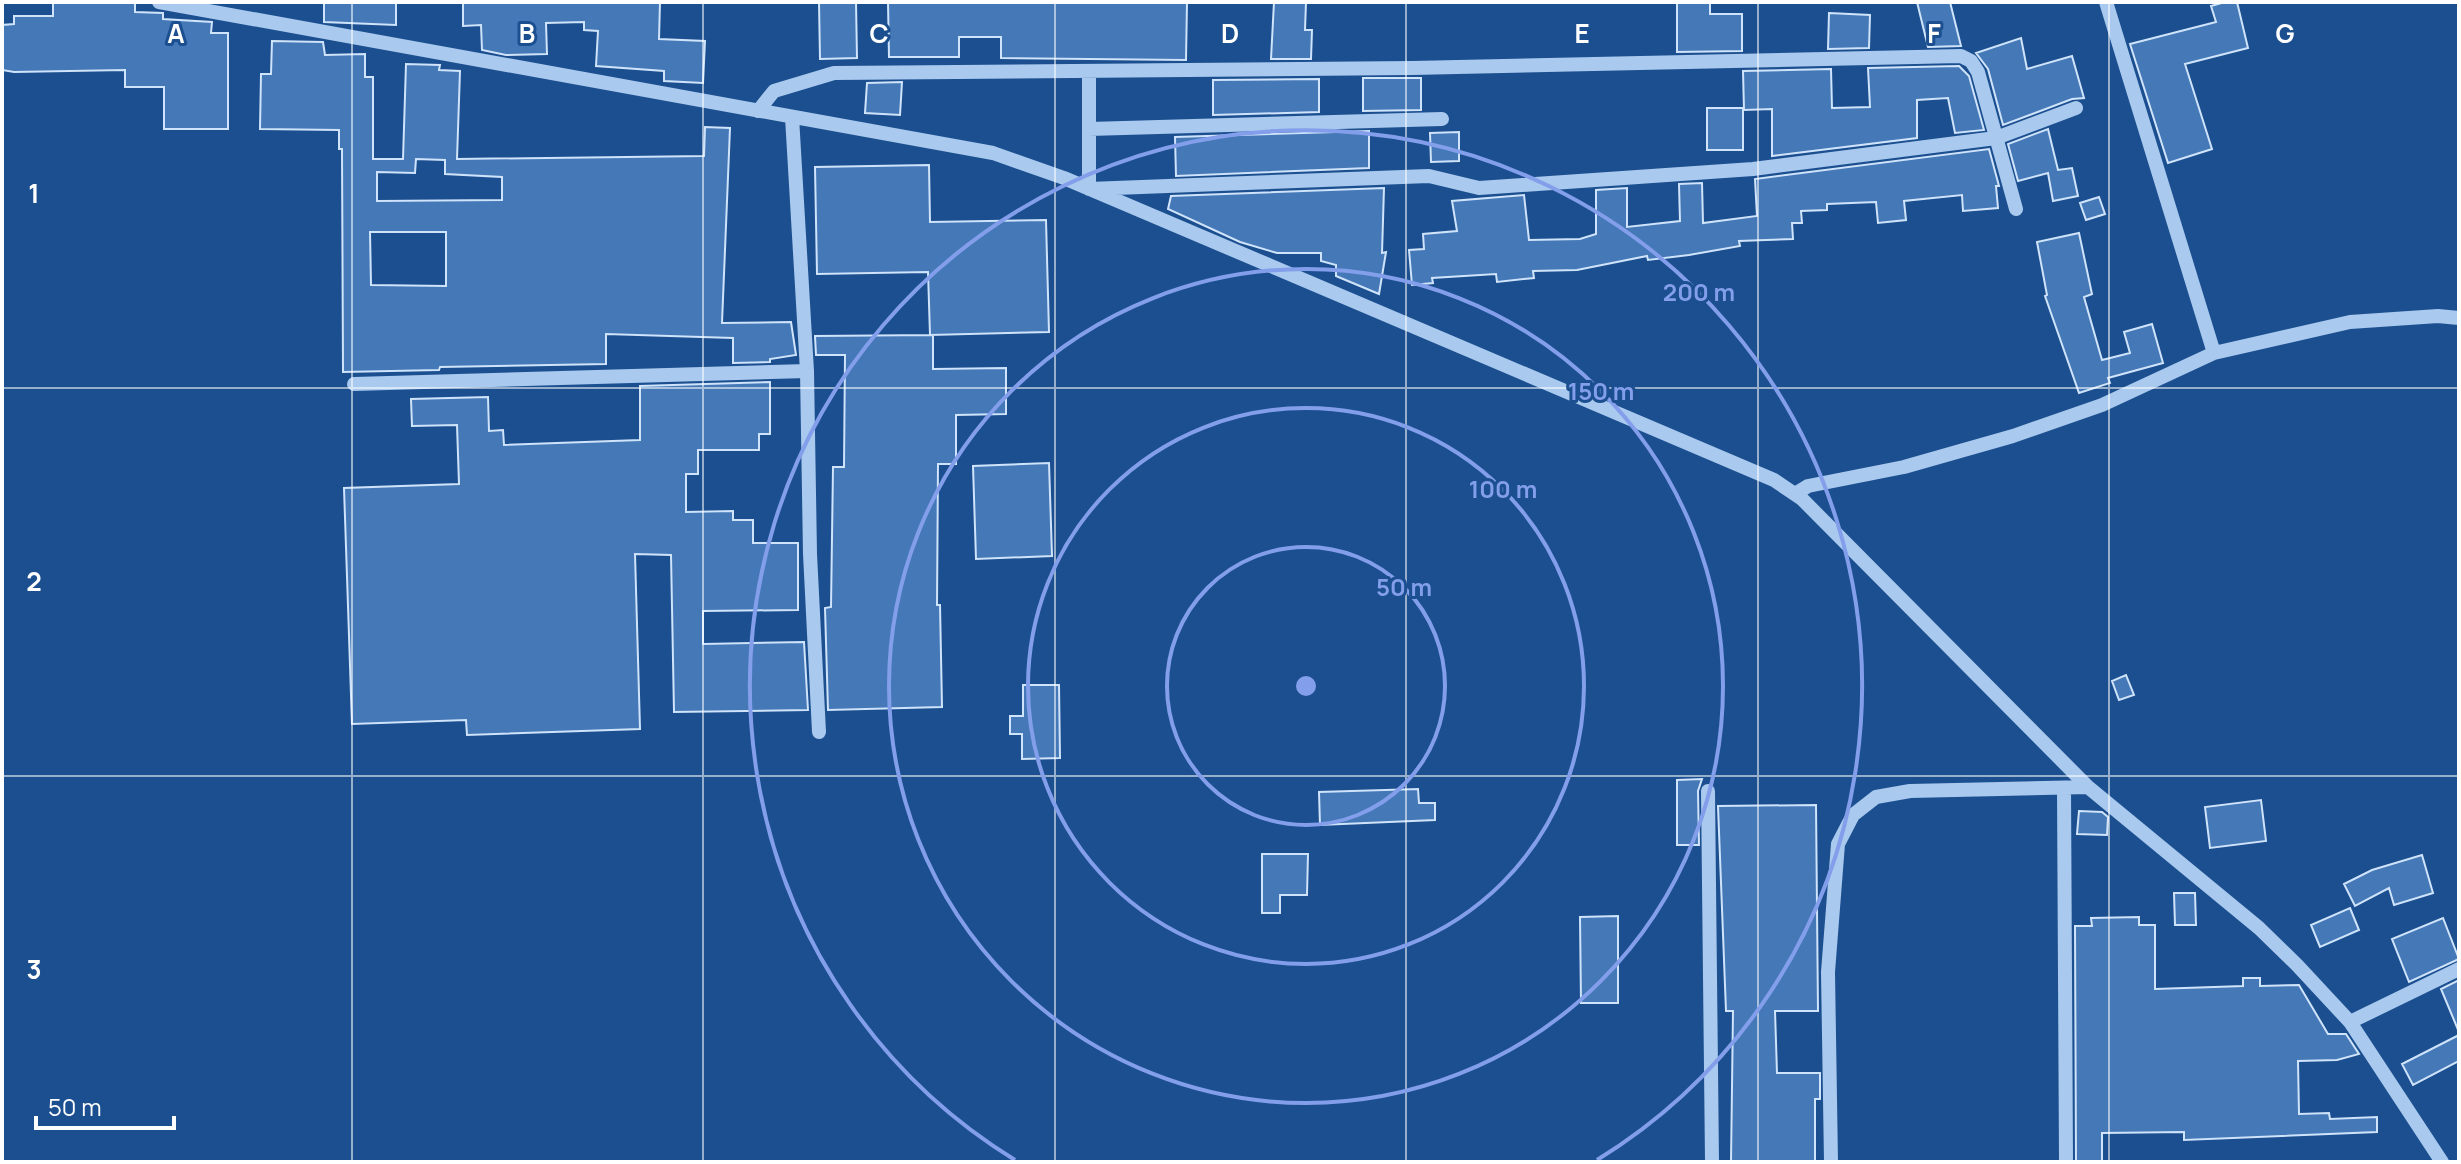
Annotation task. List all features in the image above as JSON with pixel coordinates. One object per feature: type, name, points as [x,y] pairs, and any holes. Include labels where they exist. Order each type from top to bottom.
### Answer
[{"type":"street","points":[[159,2],[993,153],[1089,189],[1767,476],[1795,494],[2088,787],[2268,936],[2350,1022],[2442,1162]]},
{"type":"street","points":[[2106,2],[2214,353]]},
{"type":"street","points":[[758,111],[774,91],[834,73],[1961,56],[1971,61],[1978,72],[2016,209]]},
{"type":"street","points":[[1089,71],[1089,189]]},
{"type":"street","points":[[1089,189],[1429,176],[1479,188],[1753,169],[1996,138],[2076,108]]},
{"type":"street","points":[[792,117],[807,371],[810,554],[819,732]]},
{"type":"street","points":[[1089,129],[1442,119]]},
{"type":"street","points":[[1795,494],[1808,486],[1904,467],[2013,436],[2102,405],[2214,353],[2350,322],[2438,316],[2459,318]]},
{"type":"street","points":[[354,384],[807,371]]},
{"type":"street","points":[[1831,1162],[1828,972],[1838,844],[1853,815],[1876,797],[1910,791],[2088,787]]},
{"type":"street","points":[[2064,788],[2066,1162]]},
{"type":"street","points":[[1708,791],[1712,1162]]},
{"type":"street","points":[[2350,1022],[2459,969]]},
{"type":"building","points":[[324,2],[396,2],[396,25],[324,22]]},
{"type":"building","points":[[463,2],[660,2],[659,39],[705,41],[703,83],[664,81],[664,71],[596,66],[598,31],[584,30],[584,22],[546,23],[547,54],[506,55],[482,50],[481,25],[463,26]]},
{"type":"building","points":[[819,2],[856,2],[857,58],[820,59]]},
{"type":"building","points":[[888,2],[1187,2],[1186,60],[1001,58],[1001,37],[959,37],[959,57],[889,57]]},
{"type":"building","points":[[1274,2],[1306,2],[1305,30],[1312,30],[1311,59],[1271,59]]},
{"type":"building","points":[[1677,2],[1710,2],[1710,14],[1742,14],[1742,51],[1677,52]]},
{"type":"building","points":[[1917,2],[1950,2],[1961,46],[1928,47]]},
{"type":"building","points":[[2237,2],[2248,48],[2185,64],[2212,149],[2168,163],[2130,44],[2216,22],[2211,6]]},
{"type":"building","points":[[53,3],[135,3],[135,12],[163,13],[163,19],[212,22],[211,33],[228,33],[228,129],[164,129],[164,87],[125,87],[125,70],[2,70],[2,25],[14,24],[14,16],[53,16]]},
{"type":"building","points":[[1829,13],[1870,15],[1869,48],[1828,49]]},
{"type":"building","points":[[2021,38],[2027,69],[2072,56],[2084,98],[2072,99],[2003,125],[1988,69],[1976,53]]},
{"type":"building","points":[[272,41],[323,42],[325,55],[365,54],[365,77],[373,77],[373,159],[403,159],[406,64],[440,65],[439,70],[460,71],[457,159],[704,156],[705,127],[730,128],[722,323],[791,322],[796,355],[770,359],[770,362],[733,363],[733,338],[606,334],[606,364],[343,372],[342,149],[339,149],[339,130],[260,129],[261,74],[271,74]],"holes":[[[416,159],[445,160],[445,174],[502,177],[502,200],[377,201],[377,172],[415,173]],[[370,232],[446,232],[446,286],[371,285]]]},
{"type":"building","points":[[1959,66],[1969,76],[1984,130],[1955,133],[1948,98],[1917,100],[1917,138],[1772,156],[1772,109],[1744,110],[1743,71],[1831,69],[1832,108],[1870,107],[1868,68]]},
{"type":"building","points":[[1363,78],[1421,78],[1421,110],[1363,111]]},
{"type":"building","points":[[1319,79],[1319,112],[1213,115],[1213,80]]},
{"type":"building","points":[[902,82],[900,115],[865,113],[867,83]]},
{"type":"building","points":[[1707,108],[1743,108],[1743,150],[1707,150]]},
{"type":"building","points":[[2048,129],[2058,170],[2072,168],[2078,196],[2053,201],[2048,173],[2018,181],[2008,144]]},
{"type":"building","points":[[1369,131],[1369,168],[1176,176],[1175,137]]},
{"type":"building","points":[[1459,132],[1459,161],[1431,162],[1430,133]]},
{"type":"building","points":[[1989,149],[1999,186],[1996,186],[1998,208],[1963,211],[1962,195],[1904,201],[1906,220],[1878,223],[1876,202],[1827,204],[1827,210],[1801,211],[1802,223],[1792,223],[1793,239],[1739,241],[1740,246],[1689,255],[1648,260],[1647,256],[1577,270],[1533,271],[1534,278],[1497,282],[1496,274],[1432,278],[1433,283],[1412,285],[1409,250],[1424,249],[1423,234],[1457,231],[1452,201],[1524,195],[1529,240],[1580,239],[1596,234],[1596,190],[1627,188],[1627,227],[1680,221],[1679,184],[1702,183],[1703,223],[1757,216],[1755,179]]},
{"type":"building","points":[[929,165],[930,222],[1046,220],[1049,332],[930,335],[928,272],[817,274],[815,167]]},
{"type":"building","points":[[1384,188],[1382,253],[1386,252],[1379,294],[1336,276],[1336,265],[1321,261],[1321,253],[1277,253],[1240,242],[1168,209],[1171,196]]},
{"type":"building","points":[[2099,197],[2105,214],[2086,220],[2080,203]]},
{"type":"building","points":[[2079,233],[2092,294],[2084,297],[2102,360],[2130,353],[2124,332],[2152,324],[2163,363],[2108,378],[2110,383],[2079,393],[2045,296],[2037,242]]},
{"type":"building","points":[[933,335],[933,369],[1006,368],[1006,414],[956,415],[956,464],[938,464],[937,605],[940,605],[942,707],[828,710],[825,608],[831,607],[833,467],[844,467],[845,355],[816,355],[815,336]]},
{"type":"building","points":[[770,382],[770,434],[759,434],[759,450],[698,450],[698,474],[686,474],[686,512],[733,511],[733,520],[753,520],[753,543],[798,543],[798,610],[703,611],[703,644],[804,642],[808,710],[674,712],[671,555],[635,554],[640,729],[467,735],[466,720],[352,724],[344,488],[459,484],[457,425],[412,426],[411,399],[488,397],[489,431],[503,430],[504,445],[640,440],[640,386]]},
{"type":"building","points":[[1049,463],[1052,556],[976,559],[973,466]]},
{"type":"building","points":[[2126,675],[2134,695],[2119,700],[2112,681]]},
{"type":"building","points":[[1023,685],[1059,685],[1060,758],[1022,759],[1022,734],[1010,734],[1010,716],[1023,716]]},
{"type":"building","points":[[1702,779],[1698,791],[1699,845],[1677,845],[1677,780]]},
{"type":"building","points":[[1418,789],[1419,803],[1435,803],[1435,820],[1320,825],[1319,792]]},
{"type":"building","points":[[2261,800],[2266,841],[2210,848],[2205,807]]},
{"type":"building","points":[[1816,805],[1818,1011],[1775,1011],[1777,1073],[1820,1073],[1820,1099],[1815,1099],[1815,1162],[1731,1162],[1733,1011],[1726,1011],[1718,806]]},
{"type":"building","points":[[2079,811],[2102,812],[2108,817],[2107,835],[2077,834]]},
{"type":"building","points":[[1262,854],[1308,854],[1307,895],[1280,895],[1280,913],[1262,913]]},
{"type":"building","points":[[2422,855],[2433,893],[2394,905],[2389,888],[2355,906],[2344,884],[2372,870]]},
{"type":"building","points":[[2174,893],[2195,893],[2196,925],[2175,925]]},
{"type":"building","points":[[2350,908],[2359,930],[2320,947],[2311,925]]},
{"type":"building","points":[[1618,916],[1618,1003],[1581,1003],[1580,917]]},
{"type":"building","points":[[2139,917],[2139,925],[2155,925],[2155,989],[2243,986],[2243,978],[2260,978],[2260,986],[2299,985],[2328,1034],[2346,1034],[2359,1054],[2337,1060],[2298,1061],[2299,1114],[2329,1113],[2330,1119],[2377,1117],[2377,1132],[2184,1140],[2184,1132],[2102,1133],[2102,1162],[2076,1162],[2075,926],[2092,926],[2091,918]]},
{"type":"building","points":[[2443,918],[2459,959],[2409,982],[2392,939]]},
{"type":"building","points":[[2459,980],[2459,1032],[2441,989]]},
{"type":"building","points":[[2459,1035],[2459,1061],[2413,1085],[2402,1064]]}]
